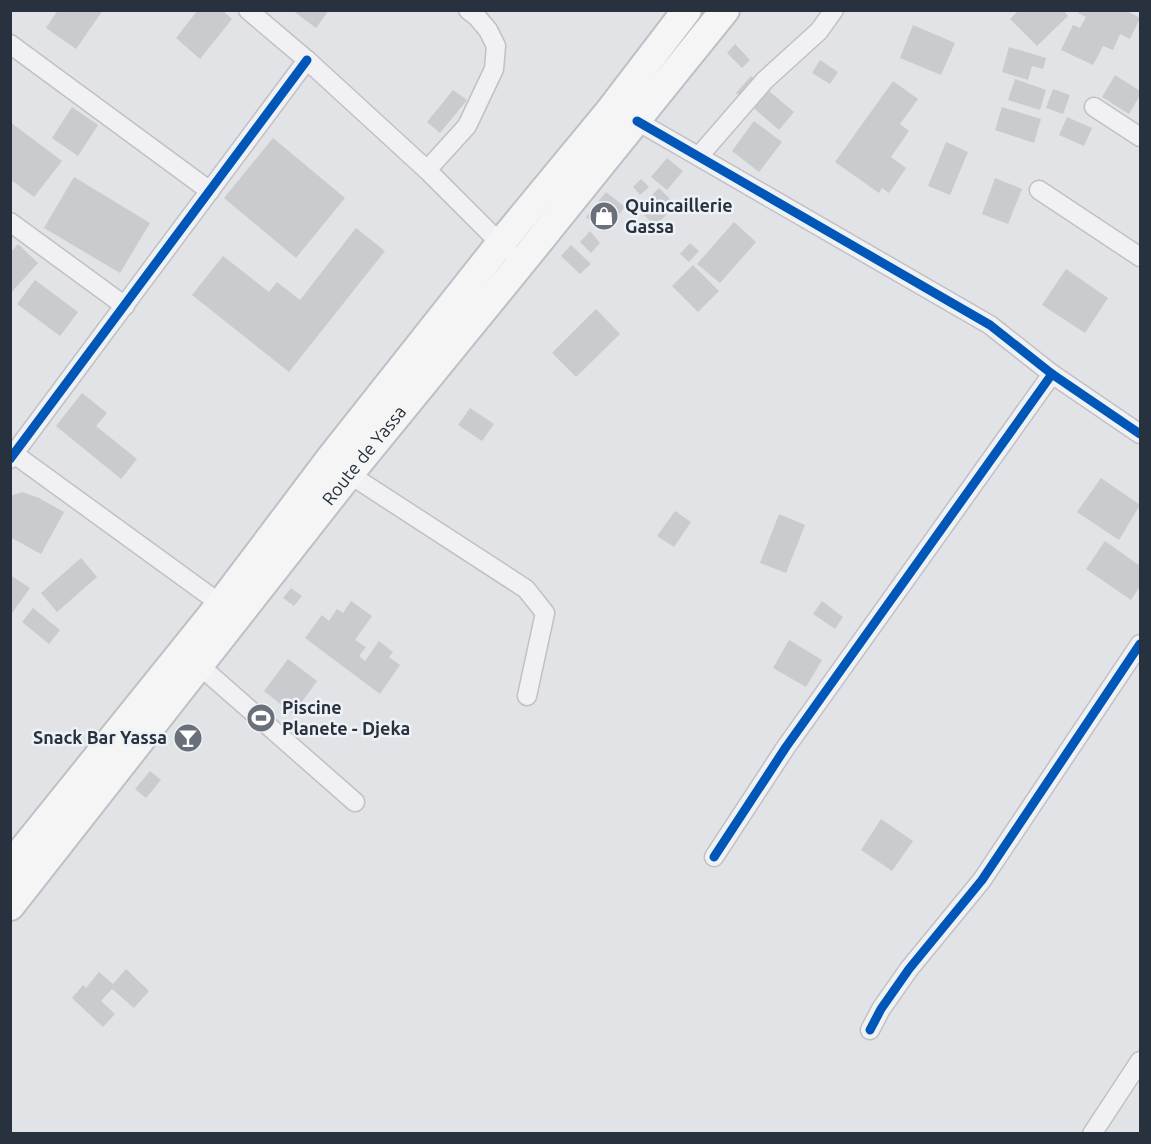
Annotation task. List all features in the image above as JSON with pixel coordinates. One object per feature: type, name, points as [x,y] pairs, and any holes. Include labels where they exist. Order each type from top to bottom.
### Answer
[{"type":"main road","name":"Route de Yassa","points":[[14,885],[200,666],[230,610],[330,459],[500,244],[609,112],[687,10]]},
{"type":"main road","name":"Route de Yassa","points":[[14,885],[230,610],[349,474],[725,10]]},
{"type":"street","points":[[248,10],[307,60],[427,170],[500,244],[522,262]]},
{"type":"street","points":[[427,170],[467,126],[494,69],[496,46],[488,30],[468,10]]},
{"type":"street","points":[[699,156],[765,80],[819,32],[834,10]]},
{"type":"street","points":[[10,44],[210,191]]},
{"type":"street","points":[[230,610],[12,455],[307,60]]},
{"type":"street","points":[[1094,107],[1140,137]]},
{"type":"street","points":[[637,121],[990,325],[1052,374],[1140,434]]},
{"type":"street","points":[[1039,190],[1140,256]]},
{"type":"street","points":[[10,222],[125,306]]},
{"type":"street","points":[[714,856],[793,737],[1052,374]]},
{"type":"street","points":[[349,474],[526,589],[545,613],[527,696]]},
{"type":"street","points":[[870,1030],[880,1009],[909,969],[982,880],[1140,644]]},
{"type":"street","points":[[200,666],[355,802]]},
{"type":"street","points":[[1092,1134],[1140,1061]]},
{"type":"building","points":[[58,10],[103,10],[76,49],[46,28]]},
{"type":"building","points":[[198,10],[222,10],[232,19],[200,59],[176,38]]},
{"type":"building","points":[[292,10],[329,10],[316,28]]},
{"type":"building","points":[[1019,10],[1063,10],[1068,16],[1037,46],[1010,19]]},
{"type":"building","points":[[1079,10],[1125,10],[1140,18],[1130,39],[1120,34],[1113,50],[1103,46],[1093,65],[1061,50],[1073,25],[1080,28],[1086,17],[1078,13]]},
{"type":"building","points":[[913,25],[955,43],[941,75],[900,58]]},
{"type":"building","points":[[735,44],[750,60],[742,68],[727,53]]},
{"type":"building","points":[[1009,47],[1046,58],[1043,69],[1032,66],[1028,80],[1002,72]]},
{"type":"building","points":[[820,60],[838,72],[830,84],[812,73]]},
{"type":"building","points":[[1115,75],[1140,91],[1129,114],[1102,97]]},
{"type":"building","points":[[751,76],[794,112],[779,130],[736,93]]},
{"type":"building","points":[[1015,79],[1046,90],[1040,110],[1008,100]]},
{"type":"building","points":[[893,81],[918,99],[900,124],[909,131],[891,157],[906,168],[889,193],[882,188],[879,193],[835,162]]},
{"type":"building","points":[[1053,89],[1070,95],[1063,114],[1046,108]]},
{"type":"building","points":[[453,90],[467,100],[440,133],[427,122]]},
{"type":"building","points":[[72,107],[98,125],[78,156],[52,138]]},
{"type":"building","points":[[1002,107],[1041,119],[1034,143],[995,130]]},
{"type":"building","points":[[1067,117],[1092,128],[1084,146],[1059,135]]},
{"type":"building","points":[[754,121],[782,142],[759,172],[732,151]]},
{"type":"building","points":[[10,122],[62,161],[34,197],[10,179]]},
{"type":"building","points":[[273,138],[345,198],[296,258],[224,198]]},
{"type":"building","points":[[946,142],[968,152],[950,195],[928,186]]},
{"type":"building","points":[[667,158],[683,171],[667,190],[651,177]]},
{"type":"building","points":[[74,177],[150,223],[120,273],[44,228]]},
{"type":"building","points":[[995,178],[1022,189],[1008,224],[982,214]]},
{"type":"building","points":[[641,179],[649,187],[640,195],[633,187]]},
{"type":"building","points":[[659,188],[676,205],[655,226],[638,209]]},
{"type":"building","points":[[606,192],[625,207],[605,232],[586,217]]},
{"type":"building","points":[[734,222],[756,242],[720,283],[697,264]]},
{"type":"building","points":[[356,228],[385,251],[289,372],[192,295],[223,256],[269,292],[277,282],[300,300]]},
{"type":"building","points":[[590,231],[600,243],[591,253],[580,242]]},
{"type":"building","points":[[690,243],[699,251],[689,262],[680,254]]},
{"type":"building","points":[[18,244],[38,263],[10,294],[10,253]]},
{"type":"building","points":[[571,245],[591,264],[580,274],[561,256]]},
{"type":"building","points":[[693,265],[719,291],[698,312],[672,286]]},
{"type":"building","points":[[1066,269],[1108,298],[1085,333],[1042,305]]},
{"type":"building","points":[[35,280],[78,312],[60,336],[17,304]]},
{"type":"building","points":[[596,309],[620,334],[576,377],[552,353]]},
{"type":"building","points":[[82,393],[107,413],[96,426],[137,459],[121,479],[56,426]]},
{"type":"building","points":[[470,408],[494,424],[482,441],[458,425]]},
{"type":"building","points":[[1101,478],[1140,505],[1119,540],[1077,512]]},
{"type":"building","points":[[22,492],[39,498],[64,512],[41,554],[10,537],[10,496]]},
{"type":"building","points":[[675,511],[691,522],[674,547],[657,536]]},
{"type":"building","points":[[779,514],[805,525],[786,573],[760,563]]},
{"type":"building","points":[[1105,541],[1140,566],[1140,586],[1131,600],[1086,569]]},
{"type":"building","points":[[81,558],[97,577],[57,612],[41,593]]},
{"type":"building","points":[[10,575],[30,588],[10,616]]},
{"type":"building","points":[[291,588],[302,596],[294,606],[283,598]]},
{"type":"building","points":[[351,601],[372,616],[355,640],[366,647],[359,656],[365,661],[379,641],[393,652],[389,657],[400,665],[380,694],[305,638],[322,615],[329,621],[337,609],[343,613]]},
{"type":"building","points":[[822,601],[843,617],[835,629],[813,614]]},
{"type":"building","points":[[33,608],[60,630],[49,644],[22,622]]},
{"type":"building","points":[[789,640],[822,660],[806,687],[773,668]]},
{"type":"building","points":[[288,659],[317,681],[293,714],[264,691]]},
{"type":"building","points":[[150,771],[161,780],[146,798],[135,789]]},
{"type":"building","points":[[881,819],[913,841],[892,871],[861,850]]},
{"type":"building","points":[[126,969],[149,991],[134,1008],[112,989],[101,1001],[115,1014],[103,1027],[72,998],[83,985],[86,988],[99,972],[113,984]]},
{"type":"cycle path","points":[[10,459],[307,60]]},
{"type":"cycle path","points":[[637,121],[990,325],[1052,374],[1140,434]]},
{"type":"cycle path","points":[[714,857],[786,747],[1052,374]]},
{"type":"cycle path","points":[[870,1030],[881,1009],[909,969],[982,880],[1140,644]]},
{"type":"place","name":"Quincaillerie Gassa","points":[[604,216]]},
{"type":"place","name":"Piscine Planete - Djeka","points":[[261,718]]},
{"type":"place","name":"Snack Bar Yassa","points":[[188,738]]}]
